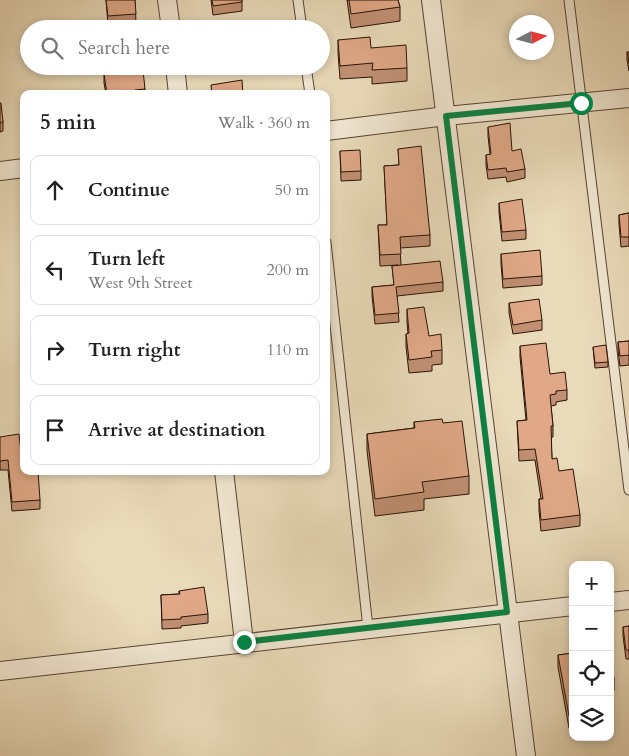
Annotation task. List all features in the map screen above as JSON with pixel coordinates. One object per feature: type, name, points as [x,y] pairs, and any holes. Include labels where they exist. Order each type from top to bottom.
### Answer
[{"type":"street","points":[[167,0],[170,20]]},
{"type":"street","points":[[432,0],[526,756]]},
{"type":"street","points":[[176,75],[178,90]]},
{"type":"street","points":[[330,130],[446,116],[629,98]]},
{"type":"street","points":[[0,171],[20,168]]},
{"type":"street","points":[[224,475],[244,642]]},
{"type":"street","points":[[614,602],[629,600]]},
{"type":"street","points":[[0,670],[569,606]]},
{"type":"lane","points":[[298,0],[301,20]]},
{"type":"lane","points":[[569,0],[629,490]]},
{"type":"lane","points":[[307,75],[309,90]]},
{"type":"lane","points":[[330,279],[368,628]]},
{"type":"building","points":[[106,0],[135,0],[136,14],[108,16]]},
{"type":"building","points":[[212,0],[242,0],[242,2],[213,6]]},
{"type":"building","points":[[349,0],[398,0],[400,7],[351,14]]},
{"type":"building","points":[[370,37],[371,48],[406,45],[407,68],[372,70],[373,63],[340,66],[338,40]]},
{"type":"building","points":[[104,75],[144,75],[145,89],[106,90]]},
{"type":"building","points":[[242,80],[243,90],[212,90],[211,85]]},
{"type":"building","points":[[0,103],[3,122],[0,123]]},
{"type":"building","points":[[510,123],[512,151],[521,149],[525,169],[507,172],[506,168],[488,170],[486,155],[491,154],[488,127]]},
{"type":"building","points":[[421,146],[430,235],[400,237],[401,254],[380,255],[378,225],[387,225],[384,166],[399,165],[398,149]]},
{"type":"building","points":[[360,150],[361,171],[341,172],[340,151]]},
{"type":"building","points":[[522,199],[526,230],[502,232],[499,203]]},
{"type":"building","points":[[629,213],[629,237],[621,237],[619,215]]},
{"type":"building","points":[[540,250],[542,276],[503,279],[501,254]]},
{"type":"building","points":[[440,261],[443,282],[396,287],[399,313],[375,315],[372,287],[394,285],[392,266]]},
{"type":"building","points":[[539,299],[542,320],[513,325],[509,303]]},
{"type":"building","points":[[424,307],[429,336],[441,334],[442,350],[431,351],[432,357],[409,360],[406,334],[409,333],[407,309]]},
{"type":"building","points":[[629,341],[629,355],[620,356],[618,342]]},
{"type":"building","points":[[546,343],[550,374],[565,372],[567,390],[556,391],[556,394],[550,395],[553,426],[551,426],[552,459],[557,458],[559,471],[573,469],[580,515],[541,520],[539,499],[543,499],[535,449],[519,450],[517,421],[527,420],[520,346]]},
{"type":"building","points":[[606,345],[608,362],[595,363],[593,347]]},
{"type":"building","points":[[442,419],[443,423],[462,421],[469,476],[422,482],[424,492],[375,499],[367,434],[415,428],[414,422]]},
{"type":"building","points":[[19,434],[20,475],[38,475],[40,500],[12,502],[8,460],[0,461],[0,437]]},
{"type":"building","points":[[204,587],[208,614],[162,620],[161,595],[180,594],[179,591]]},
{"type":"building","points":[[629,626],[629,650],[626,650],[623,627]]},
{"type":"building","points":[[569,654],[569,716],[558,655]]},
{"type":"route","points":[[244,642],[507,612],[446,116],[581,103]]}]
